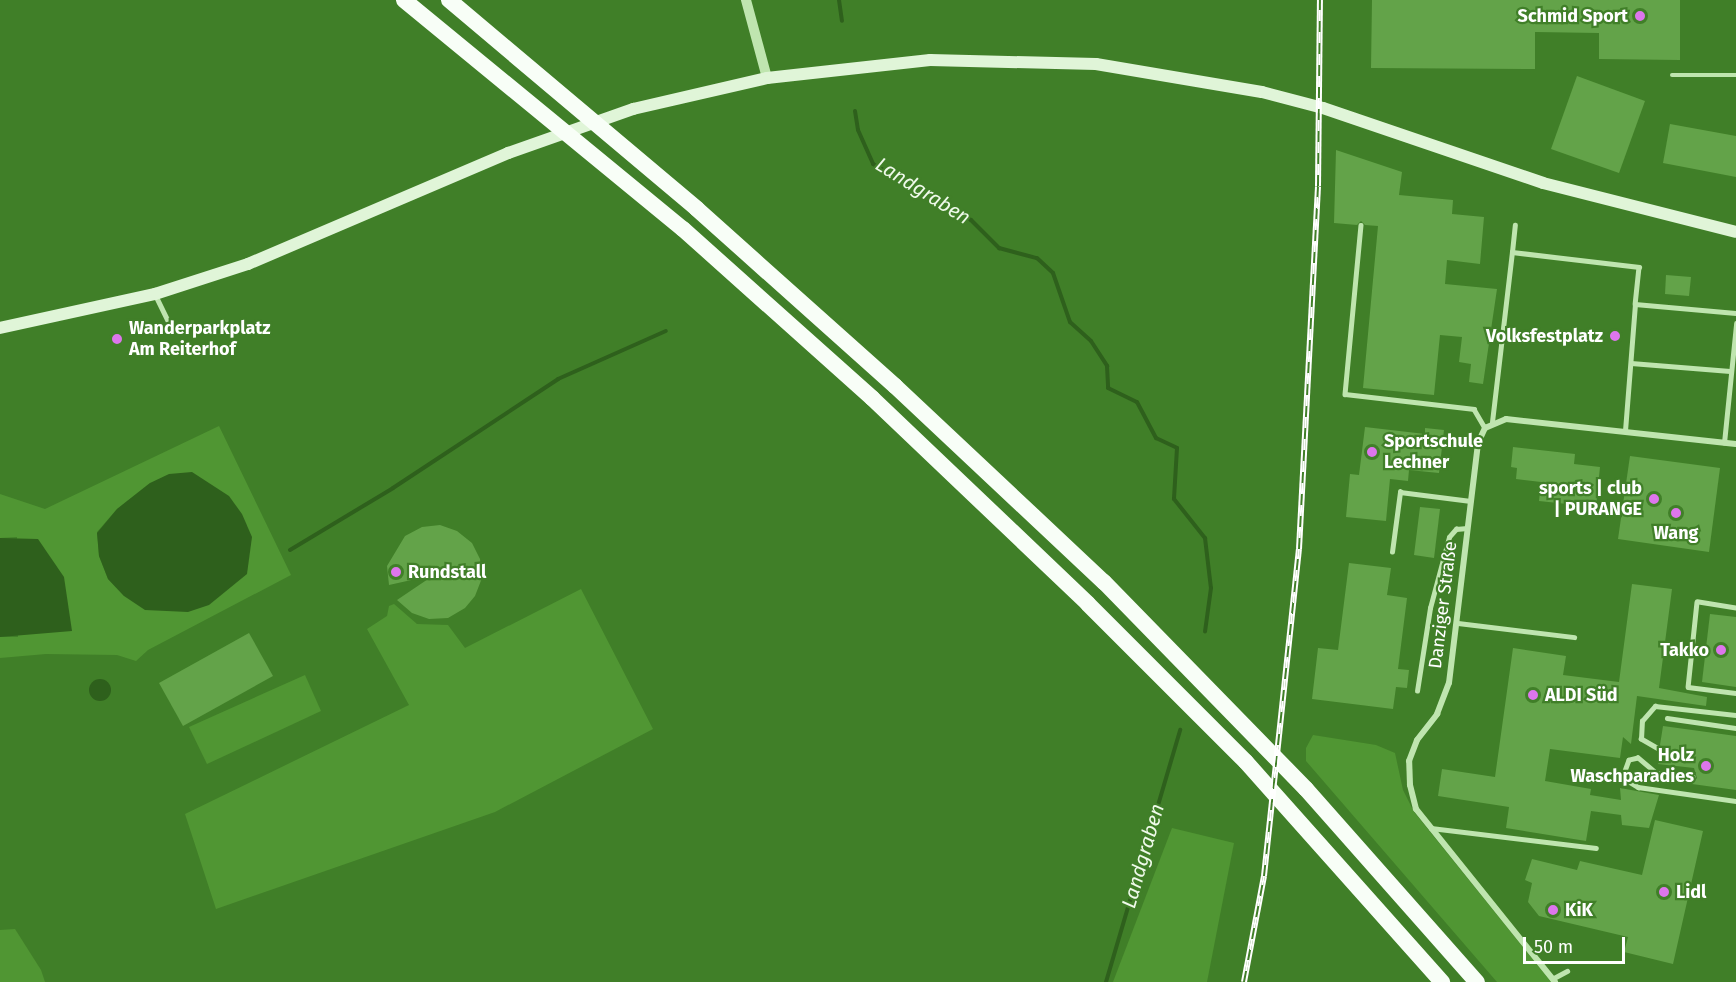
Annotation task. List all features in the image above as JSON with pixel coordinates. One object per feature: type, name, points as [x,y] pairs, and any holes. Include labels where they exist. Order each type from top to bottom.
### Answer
[{"type":"highway","points":[[404,0],[683,229],[873,398],[1088,604],[1246,762],[1442,982]]},
{"type":"highway","points":[[449,0],[697,209],[895,386],[1104,582],[1306,789],[1477,982]]},
{"type":"main road","points":[[0,328],[155,294],[248,264],[508,153],[633,109],[767,78],[930,60],[1032,60],[1157,72],[1262,92],[1362,121],[1542,183],[1736,232]]},
{"type":"street","points":[[747,0],[767,78]]},
{"type":"street","points":[[1492,422],[1520,420],[1736,444]]},
{"type":"street","name":"Danziger Straße","points":[[1492,422],[1485,428],[1473,462],[1458,623],[1444,699],[1417,740],[1409,761],[1416,808],[1553,981]]},
{"type":"lane","points":[[1672,75],[1736,75]]},
{"type":"lane","points":[[1360,225],[1345,394],[1474,410],[1485,428]]},
{"type":"lane","points":[[1492,422],[1515,225]]},
{"type":"lane","points":[[1512,252],[1639,267],[1625,431]]},
{"type":"lane","points":[[155,294],[171,327]]},
{"type":"lane","points":[[1635,304],[1736,313]]},
{"type":"lane","points":[[1724,443],[1736,324]]},
{"type":"lane","points":[[1631,363],[1730,371]]},
{"type":"lane","points":[[1392,552],[1400,492],[1470,501]]},
{"type":"lane","points":[[1417,691],[1430,608],[1449,537],[1456,529],[1467,528]]},
{"type":"lane","points":[[1736,608],[1697,602],[1688,687],[1736,693]]},
{"type":"lane","points":[[1458,623],[1574,637]]},
{"type":"lane","points":[[1660,750],[1641,739],[1642,721],[1655,706],[1736,715]]},
{"type":"lane","points":[[1667,718],[1736,728]]},
{"type":"lane","points":[[1693,777],[1657,774],[1638,758],[1629,760],[1625,771],[1628,781],[1638,787],[1736,801]]},
{"type":"lane","points":[[1431,828],[1596,848]]},
{"type":"lane","points":[[1553,981],[1567,971]]},
{"type":"shaded area","points":[[219,426],[291,575],[148,650],[136,661],[117,655],[46,654],[0,658],[0,637],[18,637],[17,537],[0,538],[0,494],[45,509]],"holes":[[[150,483],[124,596],[108,579],[99,556],[97,532],[117,509]]]},
{"type":"shaded area","points":[[192,472],[229,496],[242,514],[252,537],[247,574],[209,605],[188,612],[145,610],[124,596],[108,579],[99,556],[97,533],[117,509],[150,483],[169,474]]},
{"type":"shaded area","points":[[0,538],[38,539],[64,577],[72,631],[0,637]]},
{"type":"shaded area","points":[[581,589],[653,729],[495,812],[216,909],[185,814],[409,705],[367,629],[387,616],[389,606],[394,604],[417,624],[448,625],[465,648]]},
{"type":"shaded area","points":[[305,675],[321,711],[207,764],[189,727]]},
{"type":"shaded area","points":[[100,679],[108,682],[111,690],[108,698],[100,701],[92,698],[89,690],[92,682]]},
{"type":"shaded area","points":[[1313,735],[1376,745],[1395,753],[1403,790],[1414,812],[1551,982],[1497,982],[1306,761],[1306,748]]},
{"type":"shaded area","points":[[1172,828],[1234,843],[1207,982],[1113,982]]},
{"type":"shaded area","points":[[15,929],[41,970],[45,982],[0,982],[0,930]]},
{"type":"building","points":[[1372,0],[1680,0],[1680,60],[1599,59],[1599,33],[1535,32],[1535,69],[1371,68]]},
{"type":"building","points":[[1577,76],[1645,101],[1619,173],[1551,149]]},
{"type":"building","points":[[1670,124],[1736,136],[1736,177],[1663,163]]},
{"type":"building","points":[[1336,150],[1402,172],[1399,195],[1453,200],[1452,214],[1484,217],[1480,264],[1447,260],[1445,284],[1497,289],[1483,384],[1469,382],[1471,364],[1459,362],[1462,337],[1440,335],[1434,395],[1363,388],[1378,226],[1365,225],[1361,221],[1357,225],[1334,223]]},
{"type":"building","points":[[1666,275],[1691,277],[1689,296],[1665,294]]},
{"type":"building","points":[[1365,427],[1425,434],[1425,428],[1444,430],[1439,473],[1409,470],[1408,481],[1390,479],[1386,521],[1346,517],[1350,474],[1359,475]]},
{"type":"building","points":[[1513,447],[1575,454],[1574,464],[1600,467],[1596,507],[1539,501],[1541,482],[1516,479],[1517,468],[1511,467]]},
{"type":"building","points":[[1630,456],[1720,468],[1709,552],[1618,539]]},
{"type":"building","points":[[1420,507],[1440,509],[1434,558],[1414,555]]},
{"type":"building","points":[[440,525],[457,531],[472,543],[480,559],[482,578],[475,596],[465,608],[448,618],[429,619],[412,613],[397,600],[434,575],[389,585],[387,566],[405,536],[422,527]]},
{"type":"building","points":[[1349,563],[1391,568],[1387,595],[1407,598],[1398,669],[1409,670],[1407,688],[1396,687],[1393,709],[1312,699],[1318,648],[1338,650]]},
{"type":"building","points":[[1632,584],[1672,589],[1659,688],[1707,697],[1706,706],[1637,696],[1631,744],[1623,737],[1620,758],[1550,749],[1545,781],[1591,789],[1590,795],[1621,800],[1620,788],[1659,795],[1649,828],[1622,825],[1621,815],[1591,811],[1586,841],[1506,828],[1509,807],[1438,796],[1442,769],[1495,777],[1513,648],[1566,656],[1563,675],[1619,682]]},
{"type":"building","name":"Takko","points":[[1710,614],[1736,617],[1736,687],[1702,682]]},
{"type":"building","points":[[249,633],[273,676],[183,726],[159,683]]},
{"type":"building","name":"Holz Waschparadies","points":[[1663,726],[1736,736],[1736,790],[1692,784],[1697,778],[1694,768],[1658,764],[1659,754],[1664,751],[1660,745]]},
{"type":"building","points":[[1655,820],[1703,831],[1673,964],[1624,952],[1628,937],[1539,916],[1528,902],[1532,883],[1525,880],[1532,859],[1577,870],[1580,861],[1642,875]]},
{"type":"waterway","name":"Landgraben","points":[[839,0],[842,21]]},
{"type":"waterway","name":"Landgraben","points":[[855,111],[858,130],[873,164],[971,220],[999,248],[1037,258],[1053,273],[1070,322],[1091,341],[1107,366],[1108,388],[1137,402],[1156,438],[1177,448],[1174,499],[1205,538],[1211,588],[1205,632]]},
{"type":"waterway","points":[[290,550],[393,488],[558,379],[666,331]]},
{"type":"waterway","name":"Landgraben","points":[[1106,982],[1180,730]]},
{"type":"railway","points":[[1244,982],[1264,876],[1299,549],[1318,186],[1320,0]]},
{"type":"place","name":"Schmid Sport","points":[[1640,16]]},
{"type":"place","name":"Volksfestplatz","points":[[1615,336]]},
{"type":"place","name":"Wanderparkplatz Am Reiterhof","points":[[117,339]]},
{"type":"place","name":"Sportschule Lechner","points":[[1372,452]]},
{"type":"place","name":"sports | club | PURANGE","points":[[1654,499]]},
{"type":"place","name":"Wang","points":[[1676,513]]},
{"type":"place","name":"Rundstall","points":[[396,572]]},
{"type":"place","name":"Takko","points":[[1721,650]]},
{"type":"place","name":"ALDI Süd","points":[[1533,695]]},
{"type":"place","name":"Holz Waschparadies","points":[[1706,766]]},
{"type":"place","name":"Lidl","points":[[1664,892]]},
{"type":"place","name":"KiK","points":[[1553,910]]}]
